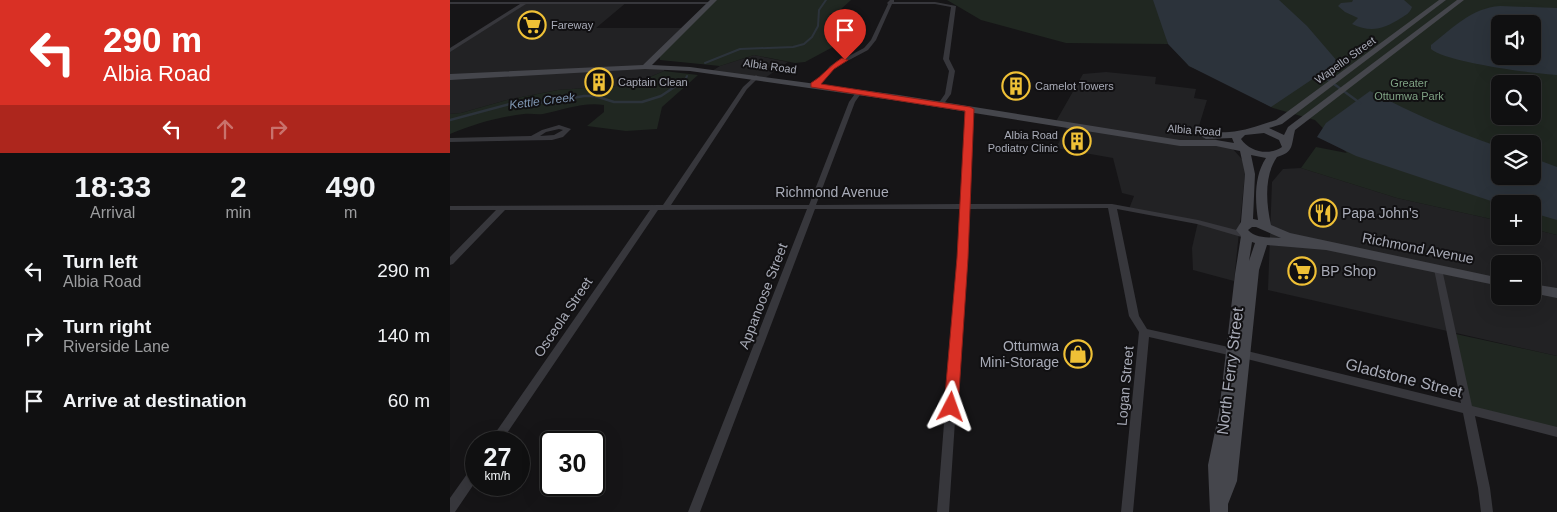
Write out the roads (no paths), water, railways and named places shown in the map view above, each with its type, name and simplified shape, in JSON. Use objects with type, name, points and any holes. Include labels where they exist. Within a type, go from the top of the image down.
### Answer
[{"type":"main road","name":"Wapello Street","points":[[1238,134],[1246,130],[1257,129],[1279,122],[1443,0]]},
{"type":"main road","name":"Wapello Street","points":[[1273,155],[1286,151],[1291,129],[1461,0]]},
{"type":"main road","points":[[645,67],[712,1]]},
{"type":"main road","points":[[659,53],[660,60],[674,67]]},
{"type":"main road","name":"Albia Road","points":[[450,78],[674,67],[941,104],[1180,143],[1216,143],[1244,148],[1256,153],[1273,155]]},
{"type":"main road","points":[[1257,129],[1276,134],[1287,143]]},
{"type":"main road","name":"Albia Road","points":[[1144,137],[1194,137],[1238,134]]},
{"type":"main road","name":"North Ferry Street","points":[[1219,509],[1228,481],[1235,432],[1241,274],[1250,174],[1244,148],[1237,142],[1238,134]]},
{"type":"main road","name":"North Ferry Street","points":[[1238,353],[1253,270],[1266,234],[1262,210],[1264,169],[1273,155]]},
{"type":"main road","name":"Richmond Avenue","points":[[1245,230],[1491,280]]},
{"type":"main road","points":[[1541,290],[1557,293]]},
{"type":"street","points":[[450,3],[712,1]]},
{"type":"street","points":[[814,85],[832,68],[867,47],[873,40],[890,1],[936,3],[954,6],[946,59],[952,72],[948,94],[941,104]]},
{"type":"street","points":[[450,50],[527,2]]},
{"type":"street","name":"Osceola Street","points":[[503,431],[745,88],[756,77]]},
{"type":"street","name":"Appanoose Street","points":[[694,512],[852,102],[859,92]]},
{"type":"street","points":[[943,512],[962,258],[970,109]]},
{"type":"street","points":[[450,140],[533,138]]},
{"type":"street","name":"Richmond Avenue","points":[[450,208],[1112,206],[1245,230]]},
{"type":"street","name":"Logan Street","points":[[1112,206],[1134,316],[1144,332],[1127,512]]},
{"type":"street","points":[[450,262],[504,208]]},
{"type":"street","points":[[1438,269],[1484,488],[1487,512]]},
{"type":"street","name":"Gladstone Street","points":[[1144,332],[1238,353],[1557,432]]},
{"type":"street","points":[[450,509],[465,487]]},
{"type":"waterway","name":"Kettle Creek","points":[[705,63],[740,49],[793,47],[804,44],[812,37],[818,26],[819,10],[826,0]]},
{"type":"waterway","points":[[1316,71],[1335,85]]},
{"type":"waterway","name":"Kettle Creek","points":[[677,85],[685,80],[687,76]]},
{"type":"waterway","name":"Kettle Creek","points":[[450,120],[510,104],[549,102],[584,96],[595,96],[614,102],[642,102],[661,96],[679,84]]},
{"type":"waterway","points":[[1334,84],[1360,103]]},
{"type":"place","name":"Fareway","points":[[532,25]]},
{"type":"place","name":"Captain Clean","points":[[599,82]]},
{"type":"place","name":"Camelot Towers","points":[[1016,86]]},
{"type":"place","name":"Albia Road Podiatry Clinic","points":[[1077,141]]},
{"type":"place","name":"Papa John's","points":[[1323,213]]},
{"type":"place","name":"BP Shop","points":[[1302,271]]},
{"type":"place","name":"Ottumwa Mini-Storage","points":[[1078,354]]},
{"type":"park label","name":"Greater Ottumwa Park","points":[[1409,89]]}]
